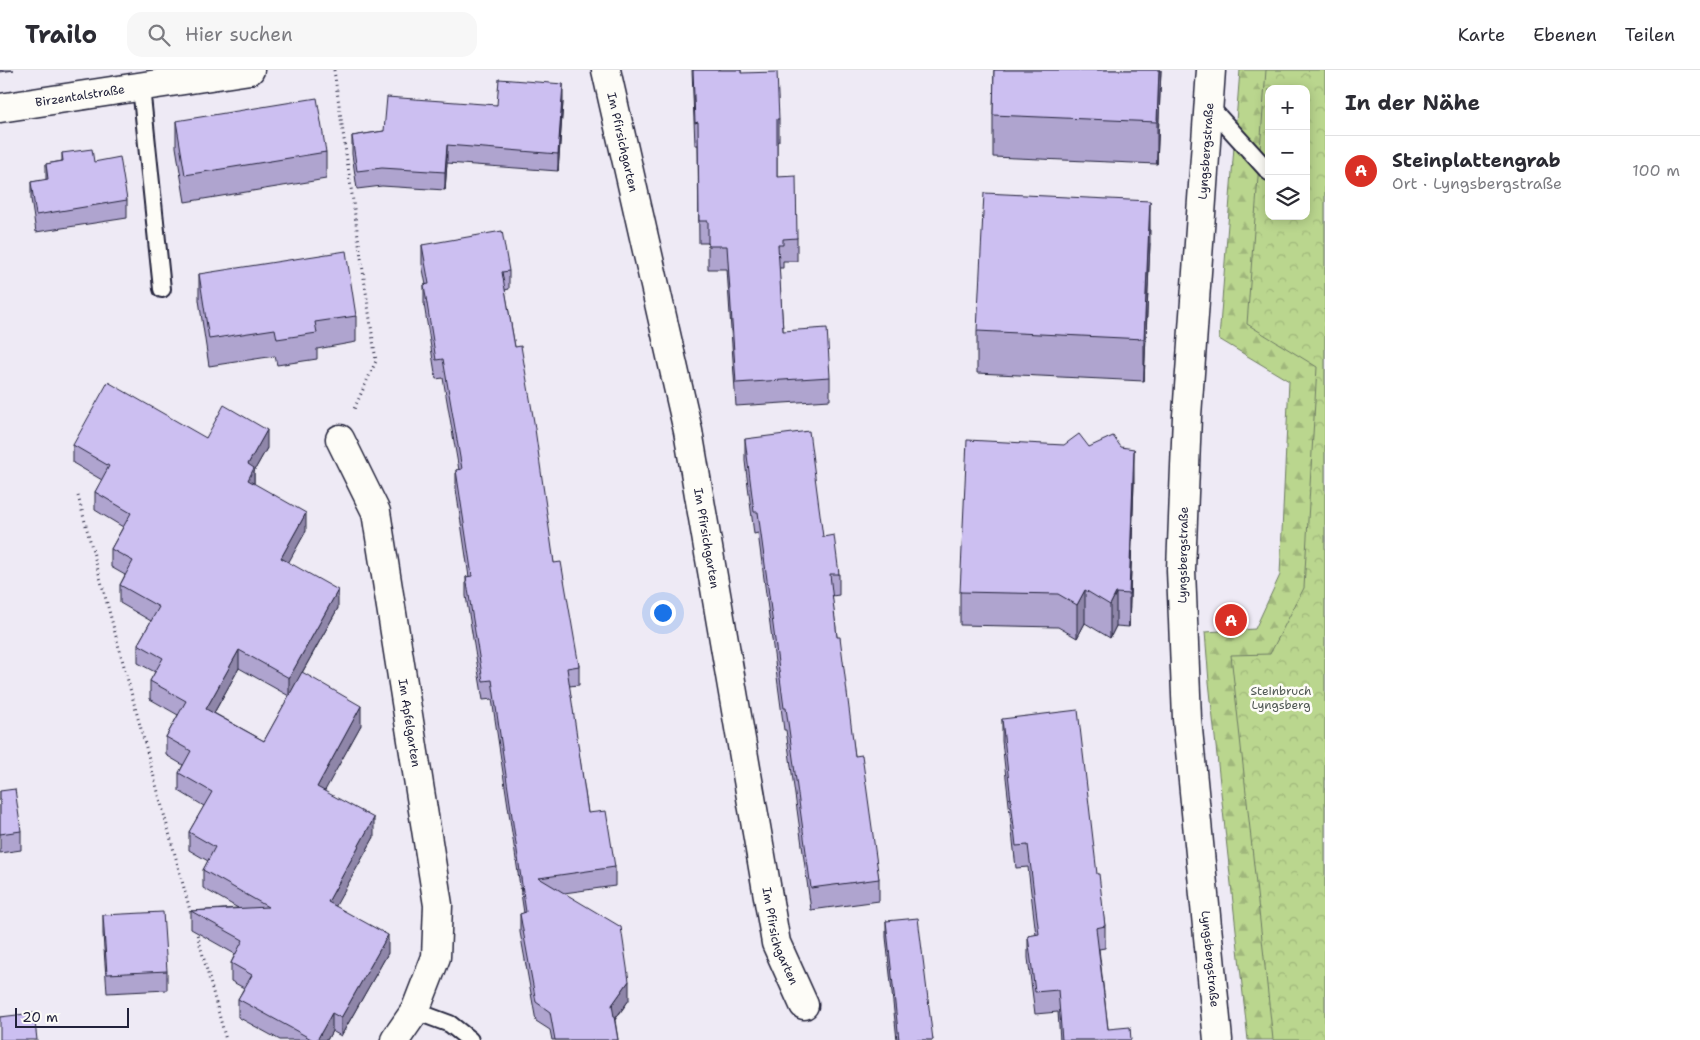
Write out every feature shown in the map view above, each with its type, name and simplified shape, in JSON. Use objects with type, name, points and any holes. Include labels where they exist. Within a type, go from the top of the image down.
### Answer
[{"type":"street","name":"Birzentalstraße","points":[[0,108],[250,70]]},
{"type":"street","name":"Im Pfirsichgarten","points":[[606,70],[688,430],[776,943],[804,1005]]},
{"type":"street","name":"Lyngsbergstraße","points":[[1211,70],[1187,416],[1181,570],[1187,719],[1218,1040]]},
{"type":"street","name":"Im Apfelgarten","points":[[340,439],[376,512],[438,904],[436,957],[415,1011],[395,1040]]},
{"type":"lane","points":[[141,87],[162,290]]},
{"type":"lane","points":[[1209,106],[1265,168]]},
{"type":"lane","points":[[415,1011],[450,1024],[470,1040]]},
{"type":"path","points":[[334,70],[376,361],[340,439]]},
{"type":"path","points":[[78,496],[192,916]]},
{"type":"path","points":[[194,926],[226,1040]]},
{"type":"green space","name":"Steinbruch Lyngsberg","points":[[1240,70],[1325,70],[1325,1040],[1248,1040],[1205,632],[1255,629],[1280,575],[1289,381],[1219,339]]},
{"type":"green space","name":"Steinbruch Lyngsberg","points":[[1266,70],[1325,70],[1325,1040],[1273,1040],[1231,655],[1270,654],[1304,588],[1317,367],[1247,324]]},
{"type":"building","points":[[693,70],[741,70],[741,73],[777,72],[779,119],[777,119],[777,177],[796,176],[797,238],[783,239],[783,245],[778,245],[783,331],[827,328],[830,377],[736,383],[727,246],[708,246],[708,221],[699,221],[698,122],[695,123]]},
{"type":"building","points":[[994,70],[1159,70],[1157,122],[993,115]]},
{"type":"building","points":[[499,79],[563,84],[558,154],[447,145],[445,172],[382,168],[357,171],[352,136],[384,131],[387,97],[497,105]]},
{"type":"building","points":[[317,98],[326,152],[185,175],[176,121]]},
{"type":"building","points":[[92,149],[94,162],[120,157],[127,200],[36,215],[31,182],[48,179],[46,164],[63,161],[62,153]]},
{"type":"building","points":[[984,193],[1150,201],[1144,339],[977,331]]},
{"type":"building","points":[[502,231],[509,271],[502,272],[515,347],[521,346],[554,563],[561,562],[579,666],[567,668],[588,813],[606,811],[615,867],[539,878],[621,927],[629,981],[612,1005],[618,1040],[555,1040],[550,1012],[536,1002],[520,914],[526,912],[492,680],[483,681],[466,577],[472,576],[456,470],[462,469],[443,359],[436,360],[424,285],[429,284],[422,245]]},
{"type":"building","points":[[346,251],[356,316],[315,322],[317,333],[277,339],[275,329],[209,339],[199,274]]},
{"type":"building","points":[[108,382],[206,438],[224,405],[267,430],[248,464],[254,468],[248,480],[306,513],[281,558],[338,590],[289,678],[239,650],[206,709],[264,741],[302,672],[361,706],[317,787],[374,818],[328,902],[388,935],[341,1018],[332,1013],[317,1040],[313,1040],[238,999],[252,975],[231,963],[243,940],[191,911],[268,907],[203,870],[215,847],[189,832],[212,792],[179,773],[191,751],[166,737],[186,701],[150,681],[163,658],[138,644],[159,607],[120,585],[133,561],[111,549],[131,513],[95,492],[109,466],[73,445]]},
{"type":"building","points":[[809,431],[823,537],[834,535],[839,574],[830,574],[837,637],[840,637],[855,756],[862,755],[879,879],[811,888],[786,708],[784,708],[758,512],[754,512],[745,439]]},
{"type":"building","points":[[1079,434],[1089,447],[1113,436],[1121,447],[1134,449],[1129,594],[1116,593],[1110,605],[1085,590],[1077,605],[1058,594],[960,592],[967,440],[1064,445]]},
{"type":"building","points":[[1078,710],[1105,926],[1096,928],[1108,1029],[1130,1027],[1131,1040],[1062,1040],[1058,990],[1035,992],[1028,936],[1039,934],[1028,845],[1016,846],[1002,719]]},
{"type":"building","points":[[15,789],[21,831],[0,834],[0,791]]},
{"type":"building","points":[[163,912],[167,971],[107,974],[103,915]]},
{"type":"building","points":[[918,918],[933,1040],[899,1040],[886,921]]},
{"type":"building","points":[[34,1013],[37,1040],[0,1040],[0,1017]]},
{"type":"place","name":"Steinplattengrab","points":[[1231,620]]}]
